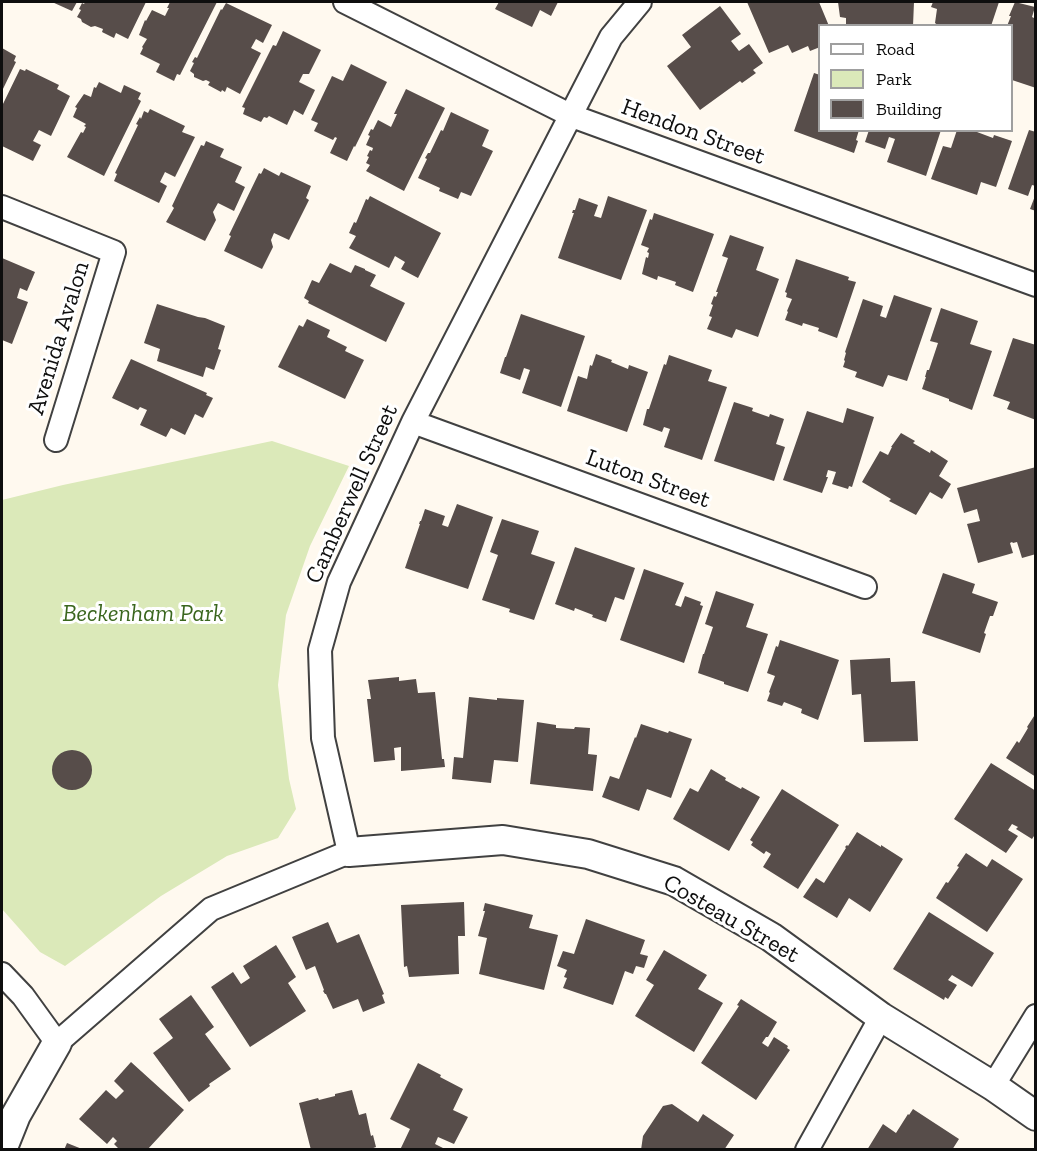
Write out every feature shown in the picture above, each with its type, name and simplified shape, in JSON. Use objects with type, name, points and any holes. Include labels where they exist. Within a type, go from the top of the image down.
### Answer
[{"type":"street","name":"Hendon Street","points":[[345,2],[572,116],[1035,285]]},
{"type":"street","name":"Camberwell Street","points":[[349,852],[323,738],[320,650],[339,582],[413,422],[611,37],[640,2]]},
{"type":"street","name":"Avenida Avalon","points":[[2,207],[114,252],[56,440]]},
{"type":"street","name":"Luton Street","points":[[413,422],[865,587]]},
{"type":"street","name":"Costeau Street","points":[[349,852],[503,840],[588,854],[674,881],[771,937],[881,1017],[993,1086],[1035,1116]]},
{"type":"street","points":[[2,1149],[16,1115],[57,1043],[211,909],[349,852]]},
{"type":"street","points":[[2,974],[23,996],[57,1043]]},
{"type":"street","points":[[993,1086],[1035,1016]]},
{"type":"street","points":[[807,1149],[881,1017]]},
{"type":"green space","name":"Beckenham Park","points":[[272,441],[349,466],[310,546],[286,615],[278,685],[289,779],[296,809],[278,838],[227,856],[161,896],[65,966],[40,952],[2,909],[2,500]]},
{"type":"building","points":[[52,2],[77,2],[72,11]]},
{"type":"building","points":[[146,2],[128,39],[116,33],[114,38],[102,32],[103,29],[91,27],[82,22],[77,17],[82,3]]},
{"type":"building","points":[[170,2],[217,2],[180,75],[177,74],[174,81],[156,72],[160,64],[140,54],[147,39],[139,35],[152,10],[165,16]]},
{"type":"building","points":[[499,2],[558,2],[551,16],[540,10],[532,27],[495,9]]},
{"type":"building","points":[[747,2],[819,2],[828,24],[818,24],[818,48],[810,51],[808,46],[792,53],[788,45],[769,53]]},
{"type":"building","points":[[838,2],[914,2],[913,24],[846,24],[846,18],[840,17]]},
{"type":"building","points":[[933,2],[999,2],[992,24],[936,24],[937,9],[931,7]]},
{"type":"building","points":[[1015,2],[1035,7],[1032,17],[1036,19],[1036,88],[1013,80],[1013,24],[1008,24],[1011,16],[1009,16]]},
{"type":"building","points":[[226,3],[272,25],[263,43],[256,39],[251,48],[261,53],[240,94],[227,87],[225,92],[222,90],[221,92],[208,85],[210,82],[194,77],[190,71],[194,63],[192,62],[195,57],[197,58]]},
{"type":"building","points":[[720,6],[741,34],[731,41],[739,51],[749,44],[763,63],[753,70],[756,73],[742,83],[740,81],[700,110],[667,66],[691,47],[682,35]]},
{"type":"building","points":[[283,31],[321,50],[309,74],[303,74],[299,82],[315,90],[303,115],[294,110],[287,125],[269,116],[264,117],[261,122],[243,114],[245,108],[242,107],[273,45],[276,46]]},
{"type":"building","points":[[2,48],[16,56],[14,61],[16,62],[2,91]]},
{"type":"building","points":[[351,64],[387,82],[347,161],[330,153],[337,138],[333,140],[314,131],[318,123],[311,120],[332,76],[343,81]]},
{"type":"building","points":[[20,69],[25,71],[26,69],[59,85],[57,89],[70,96],[51,136],[39,130],[33,141],[41,145],[33,161],[2,146],[2,106]]},
{"type":"building","points":[[814,73],[818,74],[818,132],[858,132],[856,140],[858,141],[854,153],[794,131]]},
{"type":"building","points":[[99,82],[121,93],[124,85],[141,93],[138,99],[141,101],[104,176],[67,157],[86,127],[84,126],[86,124],[73,117],[77,108],[75,107],[84,94],[91,97],[94,87],[96,88]]},
{"type":"building","points":[[406,89],[445,108],[404,191],[366,171],[370,165],[366,163],[369,157],[367,156],[373,148],[366,145],[370,136],[368,135],[378,120],[391,127],[397,114],[394,114]]},
{"type":"building","points":[[150,109],[185,126],[182,132],[195,137],[175,177],[165,172],[160,182],[167,186],[159,203],[114,181],[117,174],[115,173],[138,125],[136,124],[144,111],[148,113]]},
{"type":"building","points":[[451,112],[489,130],[482,146],[493,151],[471,196],[461,192],[458,199],[418,178],[427,159],[425,158],[430,153],[441,130],[443,131]]},
{"type":"building","points":[[1029,130],[1036,132],[1036,186],[1032,185],[1028,196],[1008,189]]},
{"type":"building","points":[[868,132],[940,132],[926,176],[887,162],[895,139],[889,137],[885,149],[865,142]]},
{"type":"building","points":[[956,132],[977,132],[993,138],[994,135],[1012,141],[996,187],[981,182],[977,195],[931,179],[943,146],[951,148]]},
{"type":"building","points":[[206,141],[224,149],[220,157],[242,167],[235,182],[245,187],[234,211],[218,203],[213,212],[216,220],[205,241],[166,222],[201,145],[204,146]]},
{"type":"building","points":[[264,168],[279,176],[281,172],[311,186],[306,198],[309,200],[289,240],[274,233],[271,240],[273,247],[262,269],[224,251],[231,236],[229,235],[259,173],[261,174]]},
{"type":"building","points":[[370,196],[441,233],[418,278],[401,269],[405,262],[395,256],[389,268],[349,248],[356,236],[349,233],[366,199],[368,200]]},
{"type":"building","points":[[608,196],[647,210],[621,280],[558,258],[579,198],[598,205],[594,216],[601,218]]},
{"type":"building","points":[[1036,196],[1036,211],[1030,209]]},
{"type":"building","points":[[654,213],[714,234],[693,292],[675,285],[676,282],[658,276],[657,280],[642,274],[649,248],[641,245]]},
{"type":"building","points":[[730,235],[764,247],[756,270],[779,279],[758,337],[736,329],[732,338],[707,329],[712,317],[709,316],[713,305],[711,304],[718,292],[716,292],[728,258],[722,256]]},
{"type":"building","points":[[2,258],[35,272],[27,291],[20,288],[17,298],[28,302],[12,344],[2,340]]},
{"type":"building","points":[[796,259],[849,277],[848,280],[856,282],[837,338],[818,331],[819,328],[803,323],[802,326],[785,320],[792,299],[786,297],[785,292]]},
{"type":"building","points":[[330,263],[351,273],[355,265],[365,269],[376,275],[370,286],[405,303],[386,342],[308,303],[309,301],[304,298],[312,280],[319,283]]},
{"type":"building","points":[[894,295],[932,308],[907,381],[888,375],[883,387],[855,377],[857,372],[843,367],[845,352],[863,299],[883,306],[880,316],[886,318]]},
{"type":"building","points":[[157,304],[225,326],[218,349],[221,350],[214,370],[206,367],[203,377],[157,361],[160,349],[144,343]]},
{"type":"building","points":[[941,308],[978,321],[970,344],[992,351],[972,410],[922,389],[938,343],[930,341]]},
{"type":"building","points":[[521,314],[585,336],[561,407],[522,393],[530,370],[524,368],[520,380],[500,373]]},
{"type":"building","points":[[307,319],[330,330],[327,337],[347,347],[345,351],[364,360],[345,399],[278,367],[299,325],[303,327]]},
{"type":"building","points":[[1013,338],[1036,345],[1036,420],[1007,409],[1010,402],[993,396]]},
{"type":"building","points":[[596,354],[628,369],[629,365],[648,372],[627,432],[567,411],[578,376],[587,379],[590,365],[592,366]]},
{"type":"building","points":[[669,355],[712,370],[708,381],[727,387],[702,460],[664,447],[670,429],[664,427],[662,432],[643,425],[647,409],[649,409]]},
{"type":"building","points":[[131,359],[207,393],[206,395],[213,398],[203,418],[195,414],[185,435],[171,428],[166,437],[140,425],[147,410],[140,407],[138,410],[112,398]]},
{"type":"building","points":[[734,402],[753,408],[752,411],[769,417],[770,414],[784,419],[776,444],[785,447],[774,481],[714,461]]},
{"type":"building","points":[[847,408],[874,417],[852,487],[849,486],[848,489],[832,484],[836,472],[828,470],[822,493],[783,480],[807,411],[843,423]]},
{"type":"building","points":[[901,433],[915,441],[913,443],[930,453],[931,450],[948,461],[939,476],[951,484],[942,499],[930,492],[916,515],[889,501],[891,499],[862,482],[880,451],[888,455]]},
{"type":"building","points":[[1036,467],[1036,554],[1022,558],[1017,542],[1012,542],[1010,543],[1013,553],[978,563],[967,524],[980,521],[977,509],[964,513],[957,488]]},
{"type":"building","points":[[457,504],[493,517],[468,589],[405,568],[425,509],[445,516],[442,525],[448,527]]},
{"type":"building","points":[[502,519],[539,531],[531,554],[555,562],[534,620],[482,600],[498,555],[490,552]]},
{"type":"building","points":[[575,547],[635,568],[624,600],[615,597],[606,622],[575,608],[574,611],[555,604]]},
{"type":"building","points":[[644,569],[684,583],[675,605],[681,607],[685,596],[701,602],[700,605],[703,606],[684,663],[620,640]]},
{"type":"building","points":[[943,573],[975,584],[972,593],[998,602],[984,633],[986,634],[980,653],[922,633]]},
{"type":"building","points":[[716,591],[754,604],[746,627],[768,634],[748,692],[698,673],[713,627],[705,624]]},
{"type":"building","points":[[780,640],[839,660],[818,720],[801,713],[802,709],[784,702],[782,706],[767,701],[775,676],[767,673]]},
{"type":"building","points":[[890,658],[891,682],[915,681],[918,741],[864,742],[861,694],[852,695],[850,660]]},
{"type":"building","points":[[399,677],[399,681],[416,679],[418,693],[435,692],[442,759],[444,759],[445,767],[401,771],[401,747],[394,748],[395,760],[374,762],[367,699],[371,699],[368,680]]},
{"type":"building","points":[[469,697],[524,700],[518,762],[494,760],[491,783],[452,779],[454,757],[463,758]]},
{"type":"building","points":[[1036,713],[1036,777],[1006,758],[1017,741],[1019,743]]},
{"type":"building","points":[[537,722],[556,725],[556,728],[590,728],[588,754],[597,755],[593,791],[530,784]]},
{"type":"building","points":[[641,724],[692,739],[671,798],[647,789],[639,811],[602,797],[610,776],[619,779]]},
{"type":"building","points":[[72,750],[86,756],[92,770],[86,784],[72,790],[58,784],[52,770],[58,756]]},
{"type":"building","points":[[991,763],[1036,791],[1036,833],[1032,839],[1012,824],[1008,830],[1018,836],[1006,853],[954,819]]},
{"type":"building","points":[[711,769],[726,778],[725,780],[760,797],[729,851],[673,819],[690,788],[698,792]]},
{"type":"building","points":[[782,789],[839,825],[798,889],[763,867],[771,854],[766,851],[764,854],[751,845],[753,842],[750,840]]},
{"type":"building","points":[[857,832],[903,859],[870,912],[849,898],[837,918],[803,897],[816,878],[824,883],[845,847]]},
{"type":"building","points":[[966,853],[987,867],[992,859],[1023,879],[987,932],[936,898],[959,867],[957,866]]},
{"type":"building","points":[[464,902],[465,936],[458,936],[459,974],[409,977],[407,966],[404,967],[401,905]]},
{"type":"building","points":[[485,903],[533,915],[529,928],[558,935],[544,990],[479,974],[487,938],[478,936]]},
{"type":"building","points":[[929,912],[994,953],[972,987],[952,975],[948,980],[957,985],[948,999],[945,997],[944,1000],[893,969]]},
{"type":"building","points":[[586,919],[645,940],[640,954],[648,956],[644,968],[636,966],[633,974],[625,971],[613,1005],[563,988],[567,970],[557,966],[563,951],[574,954]]},
{"type":"building","points":[[328,922],[337,943],[359,934],[384,994],[382,995],[385,1003],[363,1012],[358,999],[333,1009],[323,991],[315,966],[306,970],[292,937]]},
{"type":"building","points":[[276,945],[296,977],[288,983],[306,1011],[250,1047],[211,987],[233,972],[241,984],[250,978],[243,966]]},
{"type":"building","points":[[664,950],[707,975],[698,989],[723,1003],[694,1052],[635,1016],[654,985],[646,980]]},
{"type":"building","points":[[191,995],[214,1027],[205,1034],[231,1069],[189,1102],[153,1053],[173,1038],[159,1019]]},
{"type":"building","points":[[741,999],[777,1022],[762,1043],[768,1047],[774,1037],[788,1046],[790,1050],[756,1100],[701,1063],[739,1006],[737,1005]]},
{"type":"building","points":[[131,1062],[184,1110],[147,1150],[120,1150],[114,1144],[117,1141],[113,1137],[107,1144],[79,1119],[106,1090],[116,1099],[124,1091],[114,1081]]},
{"type":"building","points":[[418,1063],[463,1089],[453,1110],[468,1117],[454,1144],[438,1137],[435,1144],[447,1150],[400,1150],[410,1129],[390,1119]]},
{"type":"building","points":[[352,1090],[359,1115],[366,1113],[376,1147],[368,1150],[311,1150],[299,1103],[318,1098],[319,1100]]},
{"type":"building","points":[[672,1104],[698,1122],[703,1114],[734,1135],[724,1150],[641,1150],[643,1136],[663,1106]]},
{"type":"building","points":[[913,1109],[959,1139],[952,1150],[867,1150],[883,1124],[896,1133]]},
{"type":"building","points":[[67,1143],[82,1149],[82,1150],[64,1150]]}]
